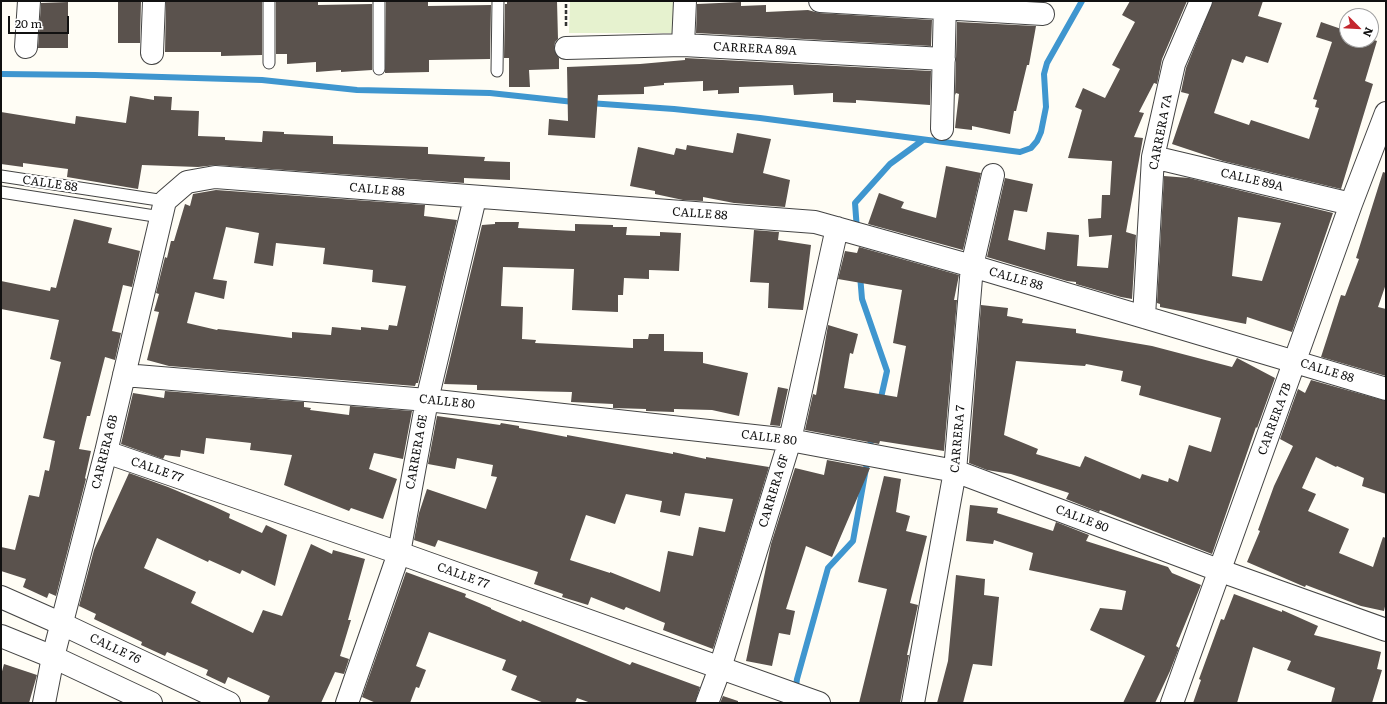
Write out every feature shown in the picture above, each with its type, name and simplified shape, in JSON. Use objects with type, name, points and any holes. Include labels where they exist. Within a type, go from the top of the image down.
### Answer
[{"type":"street","points":[[26,47],[29,1]]},
{"type":"street","points":[[152,53],[154,1]]},
{"type":"street","points":[[684,1],[684,45]]},
{"type":"street","points":[[820,1],[945,4],[1043,14]]},
{"type":"street","name":"CARRERA 7A","points":[[1144,317],[1153,157],[1174,64],[1201,1]]},
{"type":"street","points":[[942,129],[945,4]]},
{"type":"street","name":"CARRERA 89A","points":[[566,48],[684,45],[944,59]]},
{"type":"street","name":"CARRERA 7B","points":[[1172,703],[1221,571],[1351,204],[1386,113]]},
{"type":"street","name":"CALLE 89A","points":[[1153,157],[1351,204]]},
{"type":"street","name":"CARRERA 7","points":[[913,703],[956,471],[972,266],[993,174]]},
{"type":"street","name":"CALLE 88","points":[[163,209],[187,182],[215,177],[475,198],[815,222],[972,266],[1296,361],[1386,389]]},
{"type":"street","name":"CARRERA 6E","points":[[347,703],[399,553],[427,400],[475,198]]},
{"type":"street","name":"CARRERA 6B","points":[[44,703],[53,657],[106,452],[163,209]]},
{"type":"street","name":"CARRERA 6F","points":[[706,703],[720,668],[790,440],[837,228]]},
{"type":"street","name":"CALLE 80","points":[[124,375],[427,400],[790,440],[956,471],[1221,571],[1386,630]]},
{"type":"street","name":"CALLE 77","points":[[106,452],[399,553],[803,697]]},
{"type":"street","name":"CALLE 76","points":[[1,597],[62,624],[229,703]]},
{"type":"street","points":[[1,636],[53,657],[151,703]]},
{"type":"lane","points":[[269,1],[269,64]]},
{"type":"lane","points":[[379,1],[379,70]]},
{"type":"lane","points":[[497,71],[498,1]]},
{"type":"lane","name":"CALLE 88","points":[[1,176],[163,209]]},
{"type":"lane","name":"CALLE 88","points":[[1,192],[163,209]]},
{"type":"path","points":[[566,1],[566,48]]},
{"type":"green space","points":[[570,1],[673,1],[673,33],[569,33]]},
{"type":"building","points":[[118,1],[141,1],[140,43],[118,43]]},
{"type":"building","points":[[166,1],[262,1],[262,55],[221,56],[221,52],[165,52]]},
{"type":"building","points":[[276,1],[318,1],[318,5],[372,4],[372,70],[316,72],[316,62],[287,64],[287,54],[276,54]]},
{"type":"building","points":[[386,1],[428,1],[428,6],[491,5],[490,59],[429,60],[429,72],[385,73]]},
{"type":"building","points":[[507,1],[557,1],[558,39],[555,42],[554,49],[559,58],[559,69],[529,70],[530,87],[509,87],[509,58],[504,58],[505,4],[507,4]]},
{"type":"building","points":[[1130,1],[1187,1],[1162,59],[1157,84],[1154,83],[1139,112],[1144,113],[1134,137],[1143,138],[1126,232],[1136,235],[1132,299],[987,257],[1005,178],[1033,184],[1027,212],[1014,210],[1008,240],[1045,250],[1047,232],[1079,235],[1077,266],[1108,268],[1112,235],[1089,237],[1088,219],[1101,218],[1102,195],[1110,195],[1112,161],[1068,158],[1082,110],[1075,107],[1083,88],[1105,98],[1120,69],[1112,65],[1135,22],[1122,15]]},
{"type":"building","points":[[1213,1],[1263,1],[1258,16],[1282,23],[1268,63],[1246,56],[1243,63],[1232,59],[1214,113],[1249,125],[1251,120],[1309,139],[1319,108],[1315,107],[1317,100],[1313,99],[1332,42],[1316,37],[1321,22],[1339,28],[1339,48],[1375,48],[1365,81],[1373,84],[1341,189],[1223,161],[1172,144],[1189,94],[1181,92],[1186,68]]},
{"type":"building","points":[[68,2],[68,48],[38,48],[41,3]]},
{"type":"building","points":[[741,2],[741,6],[766,5],[766,12],[808,10],[819,13],[932,20],[931,46],[696,33],[697,4]]},
{"type":"building","points":[[957,22],[1036,26],[1029,65],[1027,65],[1016,111],[1014,111],[1010,134],[972,126],[972,130],[955,128],[959,94],[956,93],[955,95]]},
{"type":"building","points":[[685,58],[931,71],[930,105],[856,100],[856,103],[833,102],[833,93],[794,95],[793,85],[739,87],[739,93],[718,94],[718,90],[703,91],[703,81],[664,83],[664,85],[644,87],[644,94],[598,95],[595,138],[548,135],[549,119],[568,121],[567,67],[640,64],[685,60]]},
{"type":"building","points":[[130,96],[154,100],[154,96],[172,97],[171,110],[199,111],[198,136],[225,137],[225,140],[262,142],[263,131],[284,132],[284,134],[333,136],[333,144],[428,147],[428,154],[485,157],[484,161],[510,162],[510,180],[464,178],[464,183],[216,165],[198,167],[142,165],[138,189],[67,177],[68,169],[23,163],[23,167],[1,164],[1,112],[75,124],[76,116],[126,123]]},
{"type":"building","points":[[737,133],[771,139],[763,173],[790,180],[785,207],[734,203],[703,197],[703,201],[683,200],[655,194],[655,191],[630,186],[638,147],[674,155],[676,148],[686,150],[687,145],[733,153]]},
{"type":"building","points":[[946,166],[981,173],[963,250],[868,224],[879,193],[904,202],[901,208],[936,218]]},
{"type":"building","points":[[1383,172],[1386,173],[1386,284],[1378,307],[1386,309],[1386,376],[1321,357],[1341,295],[1345,296],[1359,259],[1356,258]]},
{"type":"building","points":[[1164,176],[1189,178],[1333,213],[1292,332],[1247,317],[1246,324],[1160,307],[1160,304],[1157,303]],"holes":[[[1238,217],[1281,223],[1262,281],[1232,276]]]},
{"type":"building","points":[[216,190],[425,205],[424,216],[457,220],[418,383],[416,383],[415,386],[169,366],[147,360],[159,312],[154,311],[159,294],[156,293],[165,257],[167,258],[171,241],[174,241],[185,204],[190,206],[193,194]],"holes":[[[226,227],[259,233],[254,263],[273,266],[276,243],[325,248],[323,264],[373,270],[372,282],[406,286],[397,326],[389,325],[388,330],[361,327],[361,330],[332,327],[331,335],[292,332],[292,338],[217,330],[187,323],[195,292],[224,299],[227,281],[213,279]]]},
{"type":"building","points":[[74,219],[112,228],[108,243],[140,251],[132,287],[123,285],[112,331],[121,333],[115,360],[105,357],[90,416],[87,416],[79,449],[91,451],[86,479],[56,596],[49,593],[47,598],[23,587],[26,579],[1,571],[1,547],[15,550],[29,495],[39,497],[45,470],[49,471],[55,441],[43,438],[61,362],[50,359],[59,320],[1,309],[1,281],[50,291],[51,287],[56,288]]},
{"type":"building","points":[[495,222],[519,222],[518,228],[575,231],[575,224],[613,225],[613,227],[627,227],[626,235],[660,236],[660,232],[681,233],[679,271],[649,270],[649,279],[624,278],[623,295],[618,295],[618,312],[572,310],[574,269],[503,267],[501,306],[523,307],[522,339],[536,340],[535,343],[633,348],[633,339],[648,339],[649,334],[664,334],[664,351],[703,352],[703,363],[748,373],[739,416],[712,410],[674,409],[674,412],[646,411],[646,409],[613,408],[613,404],[571,402],[572,392],[477,390],[477,385],[444,384],[482,225],[495,224]]},
{"type":"building","points":[[754,230],[779,232],[778,240],[811,245],[803,310],[768,308],[769,283],[750,282]]},
{"type":"building","points":[[859,247],[959,275],[954,300],[957,300],[944,451],[880,441],[879,444],[805,430],[813,394],[816,395],[828,325],[858,334],[853,354],[850,353],[844,388],[897,397],[906,346],[893,343],[902,290],[838,279],[845,251],[857,253]]},
{"type":"building","points":[[981,305],[1008,308],[1007,316],[1023,319],[1022,323],[1076,329],[1076,333],[1152,346],[1232,367],[1237,358],[1275,378],[1257,428],[1256,427],[1212,554],[1100,510],[1099,512],[1066,499],[1069,493],[1011,474],[987,470],[969,463]],"holes":[[[1016,361],[1085,366],[1086,364],[1123,371],[1121,381],[1141,386],[1139,395],[1221,418],[1211,452],[1189,445],[1178,482],[1169,478],[1168,482],[1142,474],[1140,479],[1085,456],[1080,467],[1036,454],[1038,449],[1004,435]]]},
{"type":"building","points":[[1311,380],[1386,401],[1386,494],[1362,486],[1364,478],[1316,457],[1302,488],[1316,494],[1308,511],[1349,529],[1339,553],[1373,567],[1383,537],[1386,538],[1386,602],[1384,611],[1361,606],[1306,585],[1305,587],[1247,562],[1260,531],[1258,530],[1274,486],[1293,446],[1280,439],[1298,389],[1305,393]]},
{"type":"building","points":[[778,387],[788,389],[780,426],[770,425]]},
{"type":"building","points":[[165,391],[304,402],[304,407],[311,408],[310,410],[349,415],[350,406],[412,411],[403,459],[374,453],[369,469],[397,479],[383,519],[351,508],[349,511],[284,485],[292,455],[250,450],[251,443],[206,438],[204,454],[181,450],[180,457],[165,455],[163,459],[121,444],[133,393],[164,398]]},
{"type":"building","points":[[437,416],[500,425],[501,423],[567,437],[567,435],[673,454],[673,452],[706,459],[706,457],[769,467],[713,649],[663,630],[665,623],[626,607],[624,610],[591,597],[588,605],[562,597],[563,594],[534,584],[538,572],[438,540],[435,547],[414,540],[419,513],[427,489],[486,509],[497,477],[491,476],[493,465],[457,458],[455,469],[428,464]],"holes":[[[685,493],[733,499],[725,532],[699,527],[693,556],[668,551],[660,592],[610,572],[570,560],[586,515],[615,524],[626,494],[662,501],[660,512],[680,516]]]},
{"type":"building","points":[[827,460],[870,468],[832,557],[806,546],[786,609],[795,611],[790,635],[779,633],[772,666],[746,661],[771,544],[795,468],[824,475]]},
{"type":"building","points":[[129,473],[168,487],[213,506],[230,514],[229,518],[262,533],[266,525],[287,535],[275,586],[242,570],[240,574],[209,560],[208,562],[157,538],[144,568],[196,592],[191,603],[253,633],[263,610],[282,616],[311,544],[332,554],[333,550],[365,559],[348,620],[351,620],[340,656],[349,659],[344,674],[335,672],[321,703],[267,703],[270,696],[228,677],[225,684],[206,675],[208,670],[167,652],[165,656],[141,645],[142,642],[94,619],[96,614],[79,606],[94,550]]},
{"type":"building","points":[[884,476],[901,479],[896,512],[910,516],[906,531],[927,536],[910,603],[918,605],[907,655],[909,655],[900,703],[859,703],[887,589],[858,582]]},
{"type":"building","points":[[970,505],[998,508],[997,513],[1053,531],[1056,522],[1089,535],[1086,541],[1168,567],[1172,573],[1201,585],[1176,646],[1179,648],[1155,703],[1123,703],[1145,656],[1090,630],[1100,608],[1122,610],[1126,591],[1029,570],[1033,553],[994,540],[993,544],[966,541]]},
{"type":"building","points":[[406,572],[466,594],[465,597],[521,622],[522,620],[630,665],[632,662],[700,687],[695,703],[591,703],[577,698],[575,703],[544,703],[511,690],[517,676],[502,670],[506,660],[429,632],[416,666],[426,670],[419,688],[416,687],[410,703],[376,703],[362,697]]},
{"type":"building","points":[[956,575],[985,579],[984,595],[999,597],[992,666],[973,664],[963,703],[937,703],[948,661]]},
{"type":"building","points":[[1234,594],[1282,612],[1282,610],[1318,626],[1314,635],[1381,652],[1377,669],[1382,670],[1372,703],[1331,703],[1335,688],[1287,670],[1291,661],[1253,647],[1237,703],[1193,703],[1201,680],[1199,679],[1221,619],[1224,620]]},
{"type":"building","points":[[4,664],[37,675],[29,703],[1,703],[1,675]]},
{"type":"building","points":[[723,696],[738,701],[738,703],[720,703]]},
{"type":"waterway","points":[[589,103],[674,109],[760,118],[1020,152],[1031,148],[1037,141],[1041,132],[1046,107],[1044,74],[1047,63],[1082,1]]},
{"type":"waterway","points":[[1,74],[262,80],[357,90],[490,93],[574,102]]},
{"type":"waterway","points":[[857,230],[855,203],[890,164],[923,140]]},
{"type":"waterway","points":[[860,275],[862,299],[887,371],[880,402]]},
{"type":"waterway","points":[[795,692],[797,679],[828,568],[853,541],[872,435]]}]
